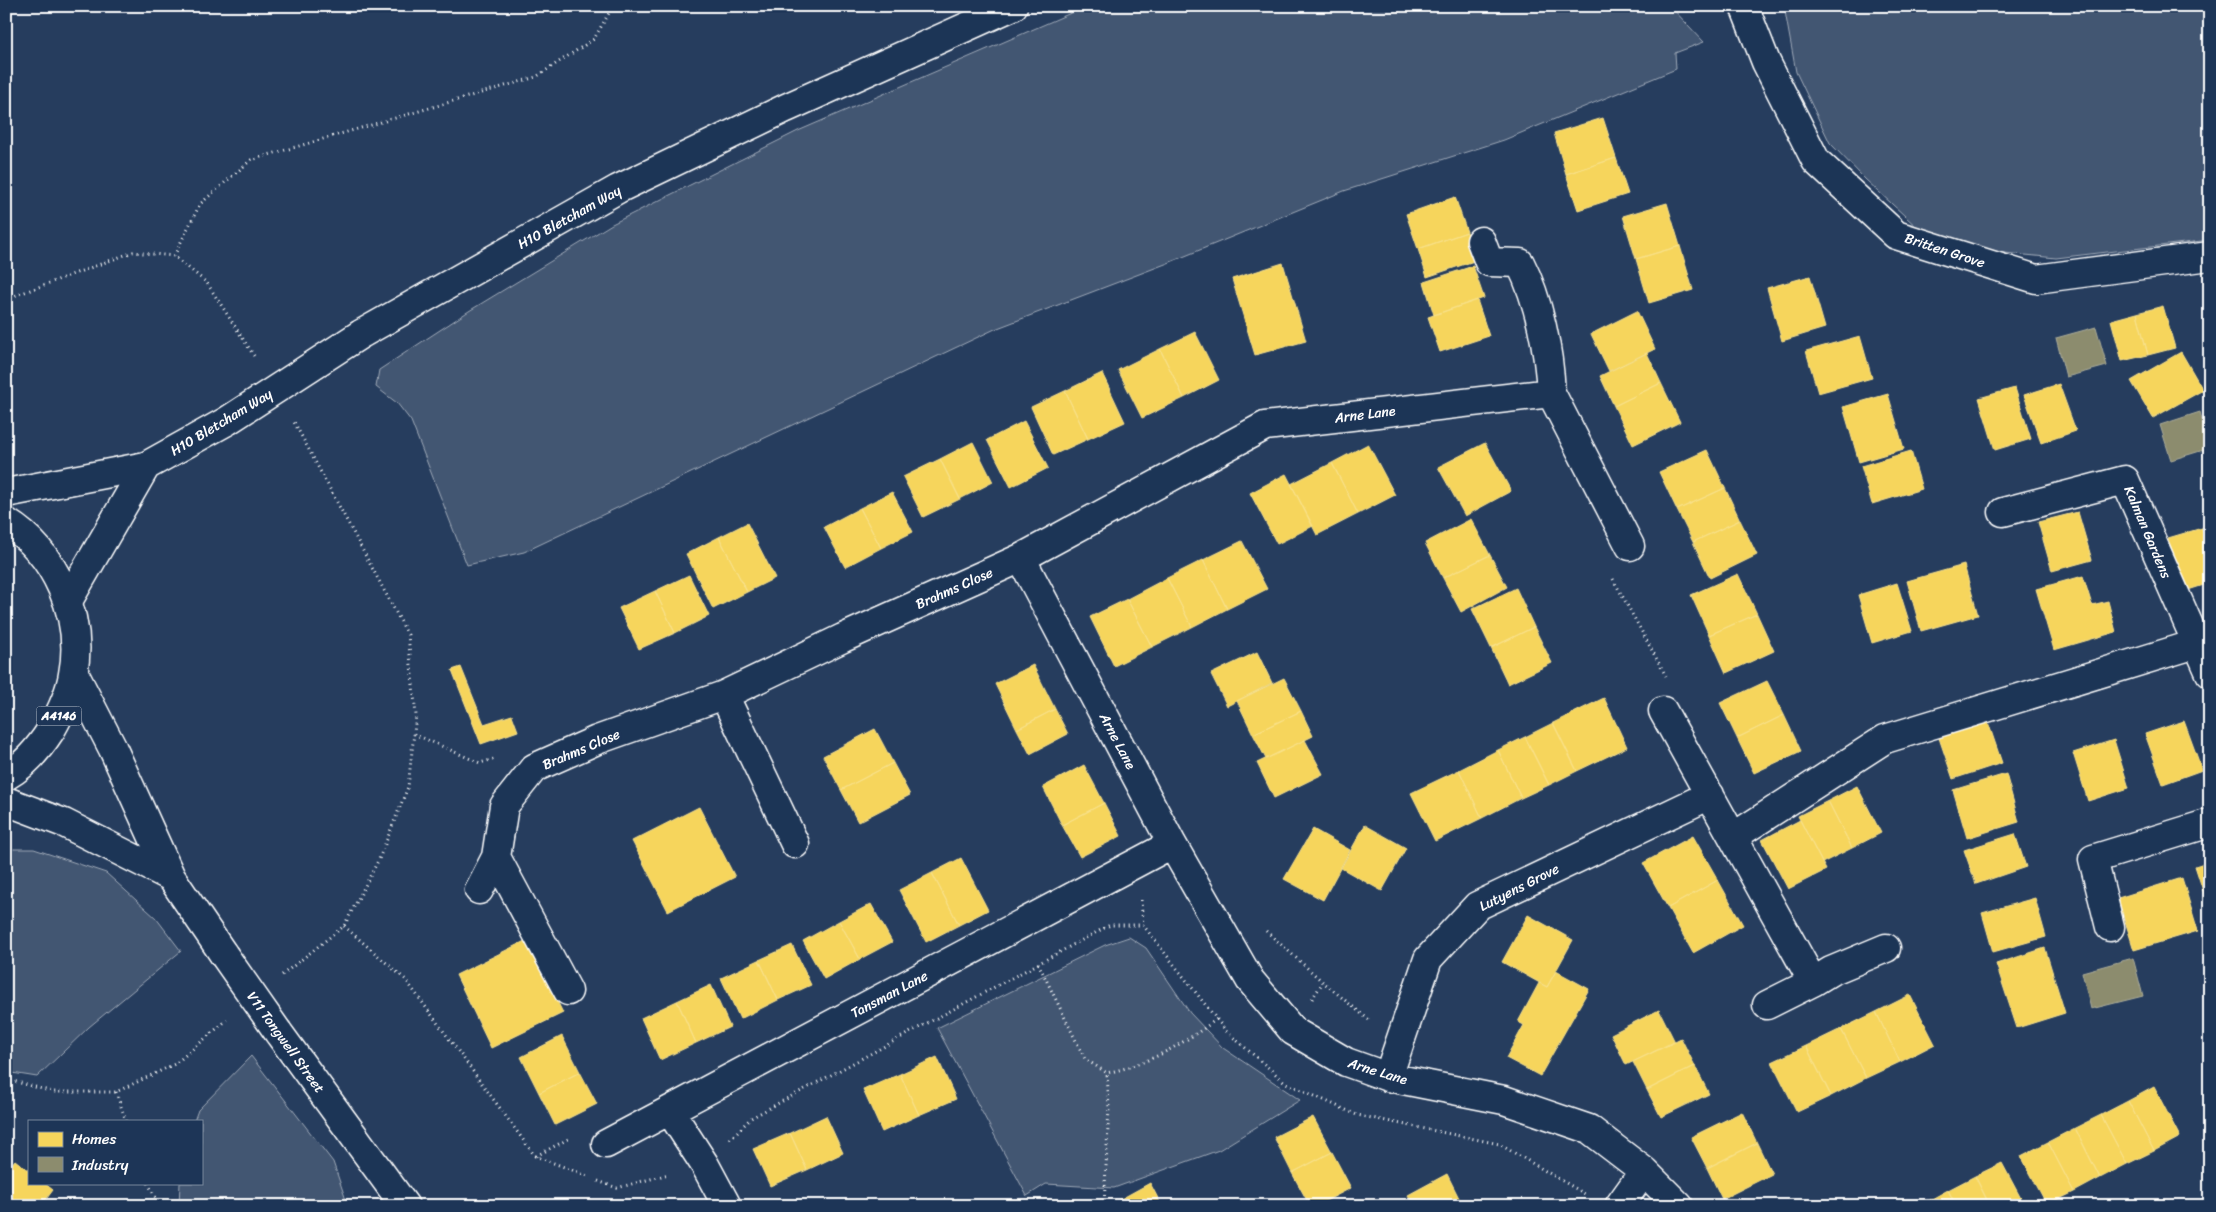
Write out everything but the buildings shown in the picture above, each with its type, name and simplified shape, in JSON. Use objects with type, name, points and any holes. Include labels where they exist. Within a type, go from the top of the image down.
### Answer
[{"type":"main road","name":"H10 Bletcham Way","points":[[6,493],[146,466],[227,421],[361,334],[618,189],[786,108],[1013,6]]},
{"type":"main road","name":"Britten Grove","points":[[1744,6],[1766,62],[1816,161],[1896,235],[2036,279],[2210,256]]},
{"type":"main road","points":[[1481,241],[1489,262],[1520,263],[1532,286],[1550,372],[1551,393],[1630,546]]},
{"type":"main road","name":"Arne Lane","points":[[1551,393],[1265,426],[1021,558],[1172,844],[1250,980],[1293,1031],[1346,1062],[1388,1077],[1504,1100],[1588,1129],[1644,1171],[1679,1206]]},
{"type":"main road","points":[[68,601],[146,466]]},
{"type":"main road","name":"Kalman Gardens","points":[[2003,512],[2125,480],[2210,673]]},
{"type":"main road","name":"A4146","points":[[6,522],[38,548],[55,574],[68,601],[75,637],[74,673],[62,710],[42,744],[14,772],[6,776]]},
{"type":"main road","name":"Brahms Close","points":[[478,890],[496,857],[504,806],[534,768],[596,740],[724,695],[843,638],[1021,558]]},
{"type":"main road","points":[[1733,837],[1885,739],[2196,644]]},
{"type":"main road","name":"V11 Tongwell Street","points":[[74,673],[113,750],[171,877],[278,1032],[405,1206]]},
{"type":"main road","points":[[724,695],[795,844]]},
{"type":"main road","points":[[1663,710],[1813,982]]},
{"type":"main road","name":"Lutyens Grove","points":[[1388,1077],[1428,959],[1477,906],[1710,795]]},
{"type":"main road","name":"V11 Tongwell Street","points":[[6,801],[64,823],[171,877]]},
{"type":"main road","points":[[2110,927],[2093,859],[2210,823]]},
{"type":"main road","name":"Tansman Lane","points":[[606,1144],[1172,844]]},
{"type":"main road","points":[[496,857],[568,991]]},
{"type":"main road","points":[[1767,1005],[1831,971],[1886,948]]},
{"type":"main road","points":[[670,1111],[705,1165],[727,1206]]},
{"type":"main road","points":[[1619,1206],[1644,1171]]},
{"type":"path","points":[[174,256],[200,204],[251,160],[536,77],[594,39],[613,6]]},
{"type":"path","points":[[6,299],[133,252],[174,256],[207,283],[260,366]]},
{"type":"path","points":[[281,975],[344,926],[379,859],[408,787],[416,715],[408,635],[289,413]]},
{"type":"path","points":[[1630,546],[1610,555],[1606,566],[1680,701],[1663,710]]},
{"type":"path","points":[[344,926],[406,980],[535,1156],[617,1188],[705,1165],[751,1118],[1110,925],[1143,925],[1226,1031],[1286,1082],[1357,1115],[1499,1144],[1589,1196]]},
{"type":"path","points":[[1265,931],[1322,982],[1372,1021]]},
{"type":"path","points":[[1038,963],[1085,1059],[1107,1073],[1129,1068],[1180,1045],[1216,1019]]},
{"type":"path","points":[[6,1079],[53,1092],[116,1092],[175,1064],[228,1019]]},
{"type":"path","points":[[1104,1206],[1109,1108],[1107,1073]]},
{"type":"path","points":[[116,1092],[126,1120]]},
{"type":"path","points":[[535,1156],[570,1138]]},
{"type":"path","points":[[149,1184],[160,1206]]},
{"type":"shaded area","points":[[1087,6],[1670,6],[1704,42],[1675,53],[1676,69],[1504,140],[1344,191],[1168,263],[995,329],[524,552],[467,565],[411,421],[397,403],[376,387],[379,370],[469,311],[612,224],[798,131]]},
{"type":"shaded area","points":[[1784,6],[2210,6],[2210,240],[2056,258],[1984,251],[1919,229],[1865,179],[1830,143],[1796,72]]},
{"type":"shaded area","points":[[6,849],[34,849],[106,873],[156,918],[181,951],[89,1027],[37,1077],[6,1072]]},
{"type":"shaded area","points":[[1129,937],[1146,948],[1190,1013],[1223,1048],[1300,1100],[1219,1150],[1114,1188],[1046,1184],[1027,1196],[937,1028],[1105,945]]},
{"type":"shaded area","points":[[251,1056],[333,1162],[348,1206],[179,1206],[180,1184],[202,1184],[202,1120],[194,1120],[198,1110]]}]
